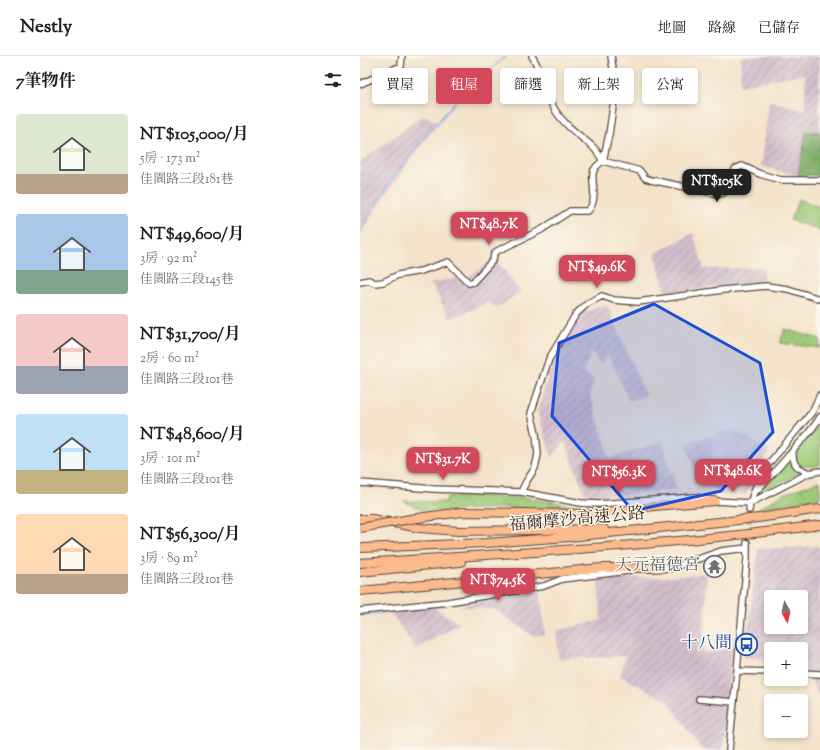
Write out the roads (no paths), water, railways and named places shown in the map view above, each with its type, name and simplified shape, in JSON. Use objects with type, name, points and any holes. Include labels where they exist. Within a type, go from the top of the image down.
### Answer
[{"type":"highway","points":[[360,528],[462,512],[585,514],[715,501]]},
{"type":"highway","name":"福爾摩沙高速公路","points":[[360,548],[486,544],[569,537],[758,518],[820,509]]},
{"type":"highway","points":[[360,519],[372,519],[420,528],[459,531],[558,530],[670,526]]},
{"type":"highway","name":"福爾摩沙高速公路","points":[[360,563],[604,548],[738,535],[820,525]]},
{"type":"highway","points":[[360,572],[604,548]]},
{"type":"highway","points":[[360,591],[602,568],[651,568]]},
{"type":"street","points":[[360,84],[401,66],[402,56]]},
{"type":"street","points":[[532,56],[539,66],[547,95],[555,110],[570,129],[593,147],[603,161],[640,171],[645,178],[651,180],[719,194],[729,190],[735,169],[742,166],[760,174],[781,180],[820,180]]},
{"type":"street","points":[[360,282],[369,280],[375,283],[383,282],[398,275],[421,271],[448,262],[469,283],[473,282],[493,260],[494,254],[497,251],[541,230],[570,211],[588,211],[592,206],[595,189],[594,169],[603,161],[609,134],[616,86],[611,56]]},
{"type":"street","points":[[522,492],[526,482],[535,468],[538,454],[532,413],[549,359],[576,314],[588,303],[602,296],[614,300],[638,302],[723,290],[766,286],[788,289],[820,299]]},
{"type":"street","points":[[749,510],[750,503],[761,473],[812,412],[820,395]]},
{"type":"street","points":[[753,494],[794,450],[820,417]]},
{"type":"street","points":[[794,450],[794,463],[798,468],[809,473]]},
{"type":"street","points":[[360,483],[434,489],[522,492],[581,503],[598,504],[695,497],[715,501],[750,503],[809,473],[820,471]]},
{"type":"street","points":[[360,611],[448,602],[544,586],[562,579],[651,568],[672,568],[747,545],[737,671],[728,750]]},
{"type":"street","points":[[737,671],[764,672]]},
{"type":"street","points":[[808,674],[820,674]]},
{"type":"street","points":[[698,700],[734,702]]},
{"type":"waterway","points":[[360,233],[388,184],[422,141],[461,95],[506,56]]},
{"type":"waterway","points":[[360,615],[448,605]]},
{"type":"tunnel","points":[[747,543],[749,510]]},
{"type":"place","name":"天元福德宮","points":[[715,566]]},
{"type":"place","name":"十八間","points":[[747,644]]}]
